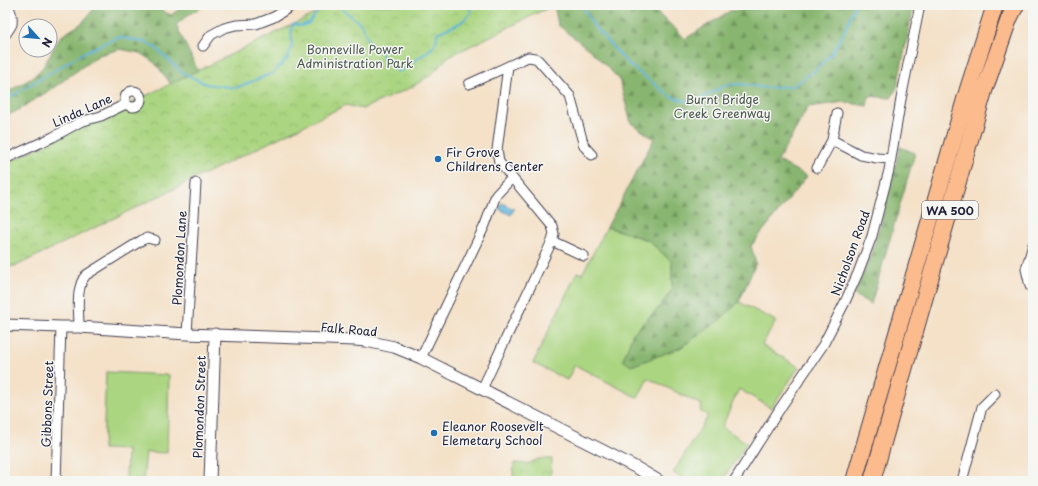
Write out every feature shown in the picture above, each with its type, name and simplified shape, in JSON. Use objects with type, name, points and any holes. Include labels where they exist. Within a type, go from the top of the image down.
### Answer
[{"type":"highway","name":"WA 500","points":[[854,481],[968,89],[996,5]]},
{"type":"highway","name":"WA 500","points":[[872,481],[984,91],[1009,19],[1016,5]]},
{"type":"street","points":[[5,35],[12,24],[12,15],[6,5]]},
{"type":"street","points":[[203,46],[211,36],[224,28],[236,25],[256,24],[274,17],[293,5]]},
{"type":"street","name":"Nicholson Road","points":[[734,481],[823,345],[858,273],[872,236],[889,170],[901,99],[920,5]]},
{"type":"street","points":[[469,84],[528,57],[535,58],[570,96],[584,146],[592,155]]},
{"type":"street","points":[[482,389],[554,234],[552,226],[499,162],[497,150],[508,66]]},
{"type":"street","name":"Linda Lane","points":[[5,159],[53,137],[80,122],[101,116],[126,104]]},
{"type":"street","points":[[817,168],[832,140],[837,113]]},
{"type":"street","points":[[832,140],[861,154],[877,158],[891,159]]},
{"type":"street","points":[[421,358],[485,225],[496,195],[512,178]]},
{"type":"street","name":"Plomondon Lane","points":[[187,334],[196,183]]},
{"type":"street","points":[[79,327],[79,297],[82,279],[142,240],[147,238],[155,240]]},
{"type":"street","points":[[552,241],[584,256]]},
{"type":"street","points":[[1031,287],[1026,269],[1033,245]]},
{"type":"street","name":"Falk Road","points":[[5,325],[79,327],[187,334],[366,341],[394,347],[421,358],[637,468],[659,481]]},
{"type":"street","name":"Gibbons Street","points":[[56,481],[61,327]]},
{"type":"street","name":"Plomondon Street","points":[[210,481],[215,334]]},
{"type":"street","points":[[962,481],[982,407],[995,394]]},
{"type":"green space","points":[[97,5],[150,5],[171,15],[185,5],[206,5],[188,15],[176,25],[198,71],[171,84],[155,63],[140,53],[120,49],[99,55],[53,88],[15,112],[5,116],[5,92],[32,78],[43,67],[48,58],[58,58],[58,41],[60,37],[82,23]]},
{"type":"green space","name":"Bonneville Power Administration Park","points":[[333,5],[554,5],[448,57],[431,75],[410,88],[362,109],[346,105],[18,265],[5,268],[5,164]]},
{"type":"green space","name":"Burnt Bridge Creek Greenway","points":[[554,5],[648,5],[685,39],[730,11],[757,8],[759,5],[914,5],[897,87],[891,98],[869,96],[867,106],[844,102],[808,107],[778,161],[807,176],[751,246],[756,263],[739,302],[716,323],[680,348],[631,366],[623,360],[633,333],[659,308],[672,290],[672,262],[648,240],[607,227],[654,139],[631,123],[619,79],[591,51],[558,25]]},
{"type":"green space","points":[[900,147],[915,153],[871,304],[854,295],[870,258],[882,219]]},
{"type":"green space","points":[[607,227],[648,240],[672,262],[672,290],[659,308],[633,333],[716,323],[739,302],[776,321],[762,345],[799,367],[771,408],[739,389],[722,427],[747,443],[722,481],[689,481],[673,473],[708,416],[700,411],[702,405],[648,378],[638,398],[575,365],[567,380],[533,363],[577,272],[582,274]]},
{"type":"green space","points":[[106,372],[169,375],[167,453],[146,452],[143,481],[126,481],[127,450],[103,449]]},
{"type":"green space","points":[[538,459],[552,459],[550,481],[514,481],[514,463],[527,464]]},
{"type":"water","points":[[502,203],[514,209],[511,215],[499,209]]},
{"type":"waterway","points":[[5,100],[85,52],[118,37],[145,42],[156,48],[181,72],[206,84],[236,88],[273,73],[288,58],[292,45],[291,29],[294,24],[301,26],[309,23],[323,5]]},
{"type":"waterway","points":[[337,5],[361,24],[369,46],[381,49],[384,61],[399,72],[428,51],[436,43],[437,33],[460,23],[470,14],[471,5]]},
{"type":"waterway","points":[[582,5],[593,25],[628,64],[671,97],[693,103],[726,85],[741,84],[765,88],[793,86],[814,71],[831,54],[844,32],[855,5]]},
{"type":"place","name":"Fir Grove Childrens Center","points":[[438,159]]},
{"type":"place","name":"Eleanor Roosevelt Elemetary School","points":[[434,433]]}]
